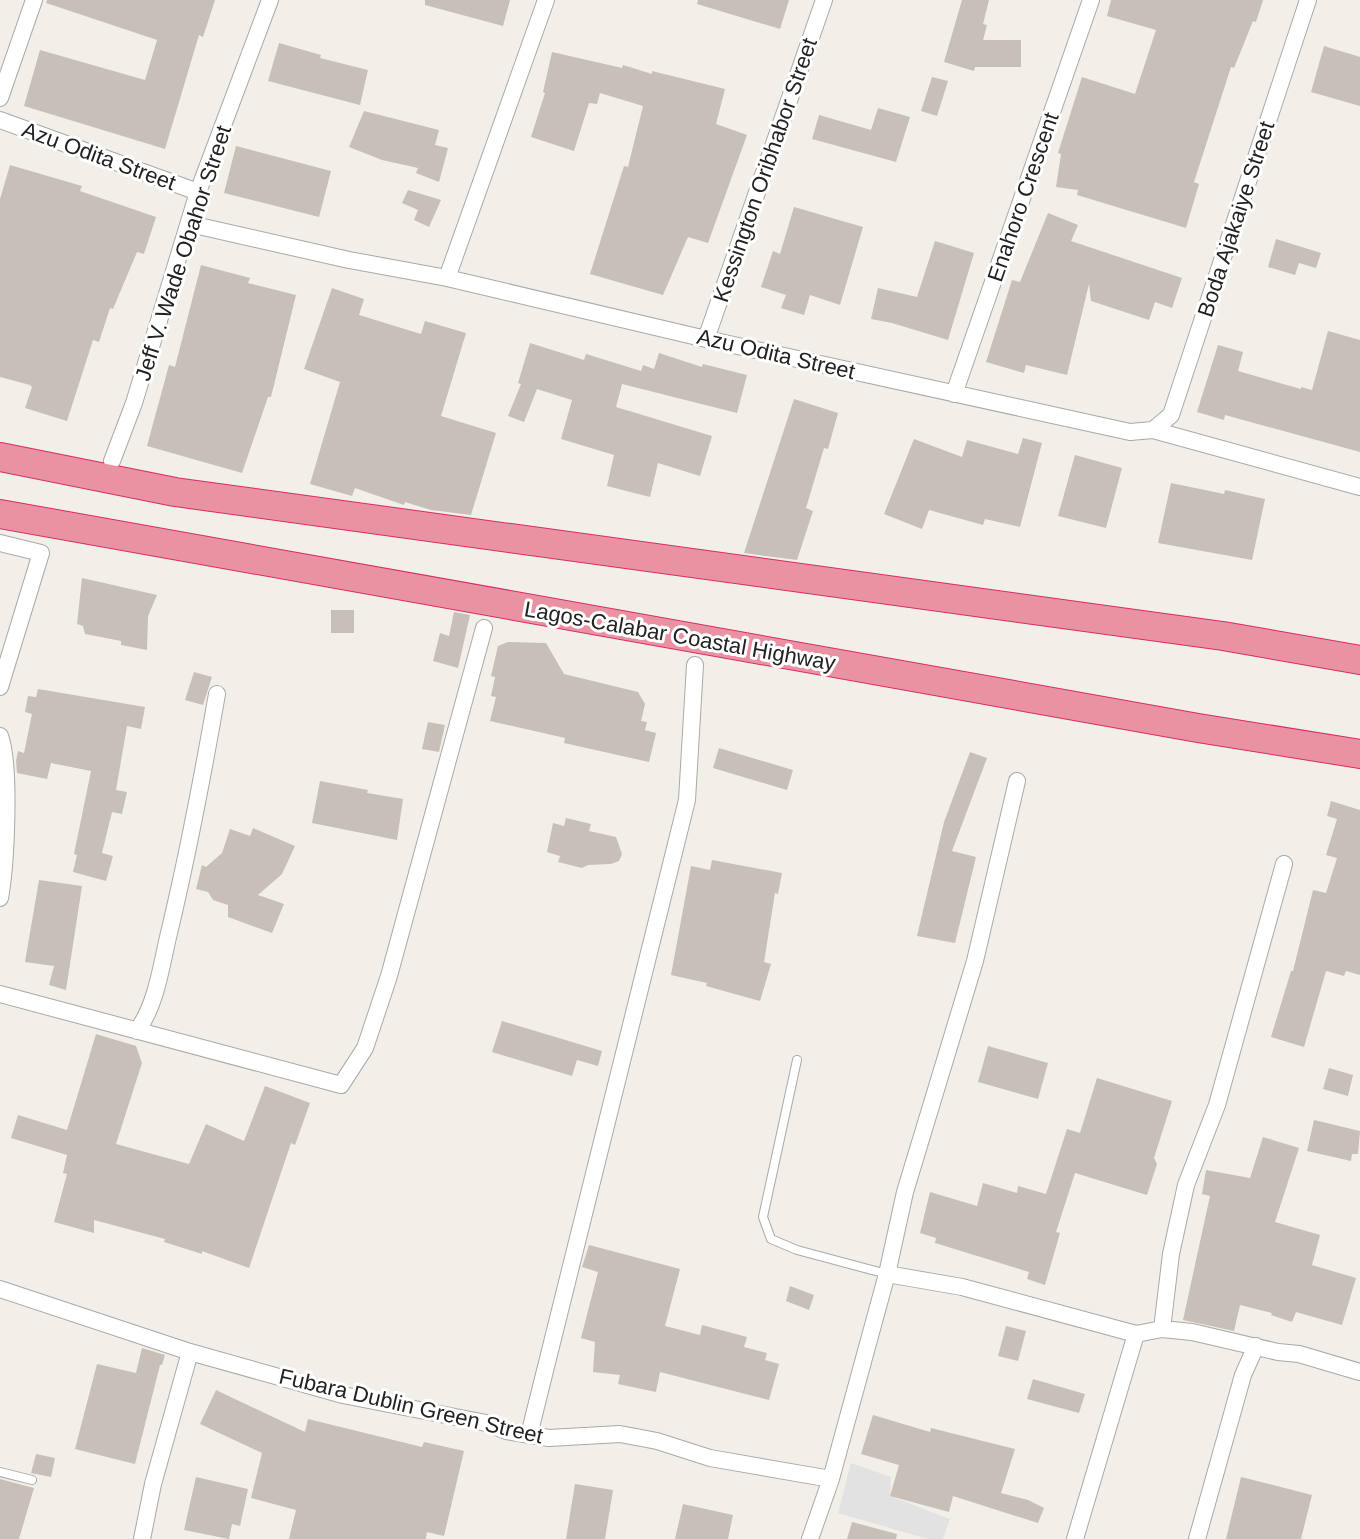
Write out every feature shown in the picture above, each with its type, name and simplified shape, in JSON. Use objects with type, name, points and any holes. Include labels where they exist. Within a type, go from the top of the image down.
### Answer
[{"type":"highway","points":[[0,457],[175,492],[1223,636],[1360,660]]},
{"type":"highway","name":"Lagos-Calabar Coastal Highway","points":[[0,514],[1198,728],[1360,754]]},
{"type":"street","points":[[0,98],[34,0]]},
{"type":"street","name":"Jeff V. Wade Obahor Street","points":[[112,461],[134,403],[198,192],[270,0]]},
{"type":"street","points":[[447,278],[546,0]]},
{"type":"street","name":"Kessington Oribhabor Street","points":[[706,339],[824,0]]},
{"type":"street","name":"Enahoro Crescent","points":[[954,394],[1091,0]]},
{"type":"street","name":"Boda Ajakaiye Street","points":[[1153,430],[1171,415],[1308,0]]},
{"type":"street","name":"Azu Odita Street","points":[[0,120],[198,192]]},
{"type":"street","name":"Azu Odita Street","points":[[190,224],[349,260],[447,278],[706,339],[1130,432],[1153,430],[1360,487]]},
{"type":"street","points":[[0,543],[41,553],[0,687]]},
{"type":"street","points":[[0,994],[341,1085],[365,1048],[389,976],[484,628]]},
{"type":"street","points":[[529,1435],[687,800],[695,665]]},
{"type":"street","points":[[137,1031],[147,1017],[168,937],[198,806],[217,694]]},
{"type":"street","points":[[0,736],[5,781],[0,898]]},
{"type":"street","points":[[810,1539],[831,1479],[887,1274],[905,1192],[975,961],[1017,781]]},
{"type":"street","points":[[1162,1329],[1171,1254],[1186,1185],[1217,1105],[1284,864]]},
{"type":"street","points":[[887,1274],[962,1287],[1136,1334],[1162,1329],[1220,1337],[1278,1352],[1299,1354],[1360,1372]]},
{"type":"street","name":"Fubara Dublin Green Street","points":[[0,1289],[190,1352],[343,1395],[486,1423],[529,1435],[579,1438],[620,1434],[657,1441],[710,1458],[831,1479]]},
{"type":"street","points":[[1075,1539],[1136,1334]]},
{"type":"street","points":[[1197,1539],[1243,1375],[1256,1346]]},
{"type":"street","points":[[142,1539],[153,1484],[190,1352]]},
{"type":"lane","points":[[797,1060],[763,1217],[771,1239],[797,1250],[887,1274]]},
{"type":"lane","points":[[0,1472],[32,1480]]},
{"type":"shaded area","points":[[851,1463],[891,1477],[890,1496],[950,1519],[943,1539],[928,1539],[838,1513]]},
{"type":"building","points":[[47,0],[215,0],[203,37],[199,35],[165,149],[24,106],[40,50],[145,80],[157,40],[46,3]]},
{"type":"building","points":[[425,0],[510,0],[503,26],[425,5]]},
{"type":"building","points":[[698,0],[789,0],[780,29],[697,4]]},
{"type":"building","points":[[962,0],[989,0],[983,40],[1021,40],[1021,67],[975,67],[974,71],[944,62]]},
{"type":"building","points":[[1111,0],[1263,0],[1256,22],[1253,21],[1234,68],[1231,67],[1194,182],[1199,184],[1186,228],[1077,195],[1078,190],[1056,187],[1061,154],[1058,153],[1082,77],[1135,94],[1156,30],[1107,16]]},
{"type":"building","points":[[279,43],[321,55],[320,58],[368,70],[360,105],[268,81]]},
{"type":"building","points":[[1324,46],[1360,57],[1360,106],[1311,92]]},
{"type":"building","points":[[552,52],[725,89],[716,124],[747,135],[708,243],[688,237],[663,295],[590,274],[624,166],[628,167],[643,106],[600,93],[597,104],[589,103],[574,151],[531,137],[545,93]]},
{"type":"building","points":[[932,77],[948,81],[937,116],[921,111]]},
{"type":"building","points":[[878,108],[910,117],[896,162],[812,139],[819,115],[871,130]]},
{"type":"building","points":[[364,111],[439,130],[435,145],[448,148],[439,182],[416,173],[418,168],[382,160],[349,147]]},
{"type":"building","points":[[236,146],[331,171],[319,217],[224,193]]},
{"type":"building","points":[[10,165],[82,186],[80,191],[156,217],[144,254],[137,252],[113,309],[110,308],[99,342],[93,340],[67,421],[25,408],[32,387],[0,377],[0,199]]},
{"type":"building","points":[[408,190],[441,200],[429,227],[414,220],[418,210],[402,203]]},
{"type":"building","points":[[794,207],[863,227],[840,305],[810,295],[804,315],[781,308],[786,295],[761,287],[773,251],[780,254]]},
{"type":"building","points":[[1048,213],[1078,225],[1071,241],[1182,278],[1172,308],[1155,302],[1149,320],[1091,301],[1089,284],[1067,375],[1026,365],[1024,373],[986,362],[1012,280],[1020,282]]},
{"type":"building","points":[[1276,239],[1321,253],[1316,268],[1299,263],[1295,275],[1268,267]]},
{"type":"building","points":[[935,241],[974,253],[948,340],[871,319],[878,288],[917,297]]},
{"type":"building","points":[[201,265],[250,278],[248,283],[296,295],[271,397],[268,397],[242,473],[147,446],[169,365],[175,367]]},
{"type":"building","points":[[332,288],[364,299],[359,315],[421,334],[425,321],[466,333],[441,416],[496,433],[471,515],[431,510],[405,502],[404,505],[355,488],[352,496],[310,484],[340,382],[304,369]]},
{"type":"building","points":[[1328,331],[1360,340],[1360,452],[1225,415],[1224,420],[1197,412],[1218,345],[1243,352],[1238,371],[1312,390]]},
{"type":"building","points":[[530,343],[584,360],[586,354],[641,371],[643,365],[654,369],[659,353],[702,367],[703,364],[747,375],[737,413],[622,384],[616,407],[712,436],[700,476],[658,463],[650,497],[607,486],[614,455],[561,439],[572,400],[537,389],[524,422],[508,416],[521,384],[518,383]]},
{"type":"building","points":[[794,399],[838,413],[806,508],[813,511],[797,560],[744,553]]},
{"type":"building","points":[[1023,438],[1042,443],[1020,527],[985,519],[983,525],[929,510],[922,529],[884,514],[914,439],[962,457],[967,440],[1018,454]]},
{"type":"building","points":[[1075,455],[1122,468],[1106,528],[1058,516]]},
{"type":"building","points":[[1171,483],[1265,499],[1252,560],[1158,543]]},
{"type":"building","points":[[82,578],[157,595],[148,616],[147,650],[85,634],[83,626],[77,624]]},
{"type":"building","points":[[331,610],[354,610],[354,633],[331,633]]},
{"type":"building","points":[[454,612],[470,615],[458,668],[433,661],[440,633],[449,636]]},
{"type":"building","points":[[508,642],[546,643],[564,674],[638,692],[645,704],[641,721],[647,722],[645,730],[656,733],[649,762],[564,743],[565,738],[490,721],[496,697],[491,696],[495,677],[491,676],[498,646]]},
{"type":"building","points":[[194,672],[212,677],[203,705],[185,700]]},
{"type":"building","points":[[38,689],[145,707],[141,729],[127,726],[116,790],[127,792],[122,814],[112,812],[102,853],[113,856],[106,881],[73,872],[91,771],[51,763],[47,779],[17,773],[18,751],[24,753],[32,714],[25,712],[28,696],[36,697]]},
{"type":"building","points":[[428,722],[445,725],[439,752],[422,749]]},
{"type":"building","points":[[719,748],[793,770],[787,790],[713,768]]},
{"type":"building","points":[[970,752],[987,758],[952,851],[976,857],[955,943],[917,936],[944,822]]},
{"type":"building","points":[[320,781],[403,799],[397,840],[312,823]]},
{"type":"building","points":[[1331,801],[1360,810],[1360,975],[1346,971],[1344,976],[1326,971],[1304,1047],[1271,1037],[1293,971],[1313,890],[1326,893],[1337,858],[1326,855],[1337,819],[1327,816]]},
{"type":"building","points":[[566,818],[591,824],[589,831],[616,837],[622,854],[619,861],[582,868],[558,862],[560,856],[547,852],[553,823],[564,826]]},
{"type":"building","points":[[253,828],[295,846],[282,874],[258,895],[284,904],[272,933],[228,917],[228,905],[213,900],[208,892],[196,889],[202,865],[206,867],[222,853],[230,829],[250,836]]},
{"type":"building","points":[[712,860],[782,873],[778,894],[775,893],[764,962],[771,964],[760,1001],[706,986],[707,983],[671,975],[691,866],[710,870]]},
{"type":"building","points":[[39,880],[82,886],[66,990],[49,985],[54,966],[25,962]]},
{"type":"building","points":[[502,1021],[602,1051],[598,1066],[577,1060],[572,1076],[492,1052]]},
{"type":"building","points":[[96,1034],[136,1046],[142,1063],[116,1144],[189,1164],[206,1124],[244,1141],[265,1086],[310,1103],[295,1145],[291,1143],[249,1268],[202,1251],[202,1254],[164,1242],[165,1239],[94,1220],[94,1233],[54,1222],[67,1174],[63,1173],[67,1155],[11,1138],[18,1115],[67,1130]]},
{"type":"building","points":[[988,1046],[1048,1063],[1038,1099],[978,1082]]},
{"type":"building","points":[[1329,1068],[1353,1075],[1348,1096],[1323,1089]]},
{"type":"building","points":[[1097,1078],[1172,1101],[1154,1158],[1157,1164],[1147,1195],[1075,1173],[1056,1232],[1060,1233],[1045,1285],[1027,1279],[1029,1272],[935,1243],[936,1238],[920,1233],[930,1192],[977,1206],[983,1183],[1017,1193],[1018,1186],[1046,1194],[1067,1129],[1080,1133]]},
{"type":"building","points":[[1314,1120],[1360,1131],[1358,1154],[1352,1154],[1351,1161],[1307,1151]]},
{"type":"building","points":[[1263,1137],[1299,1148],[1275,1222],[1320,1235],[1312,1265],[1356,1278],[1342,1325],[1296,1312],[1292,1322],[1240,1305],[1234,1331],[1183,1320],[1210,1196],[1202,1194],[1206,1170],[1250,1178]]},
{"type":"building","points":[[589,1245],[680,1269],[665,1326],[700,1335],[702,1325],[747,1337],[744,1347],[767,1353],[765,1360],[779,1364],[769,1400],[660,1372],[656,1392],[618,1384],[620,1375],[593,1372],[595,1342],[581,1338],[598,1272],[582,1267]]},
{"type":"building","points":[[790,1286],[814,1295],[809,1310],[786,1301]]},
{"type":"building","points":[[1006,1326],[1026,1331],[1018,1361],[998,1356]]},
{"type":"building","points":[[142,1348],[165,1355],[135,1464],[75,1449],[97,1364],[136,1373]]},
{"type":"building","points":[[1033,1379],[1085,1394],[1079,1413],[1027,1399]]},
{"type":"building","points":[[216,1390],[305,1432],[308,1419],[422,1447],[424,1442],[464,1451],[444,1536],[427,1532],[426,1539],[289,1539],[296,1510],[251,1498],[262,1453],[200,1424]]},
{"type":"building","points":[[873,1415],[930,1432],[931,1428],[1015,1449],[1001,1493],[1044,1508],[1038,1523],[953,1496],[949,1512],[890,1496],[899,1465],[861,1454]]},
{"type":"building","points":[[36,1454],[55,1458],[51,1477],[31,1473]]},
{"type":"building","points":[[196,1477],[248,1489],[240,1526],[232,1524],[229,1539],[184,1530]]},
{"type":"building","points":[[1241,1477],[1312,1495],[1301,1539],[1226,1539]]},
{"type":"building","points":[[0,1479],[34,1488],[19,1539],[0,1539]]},
{"type":"building","points":[[575,1484],[613,1490],[605,1539],[566,1539]]},
{"type":"building","points":[[683,1504],[733,1515],[728,1539],[675,1539]]},
{"type":"building","points":[[852,1522],[897,1534],[896,1539],[847,1539]]}]
